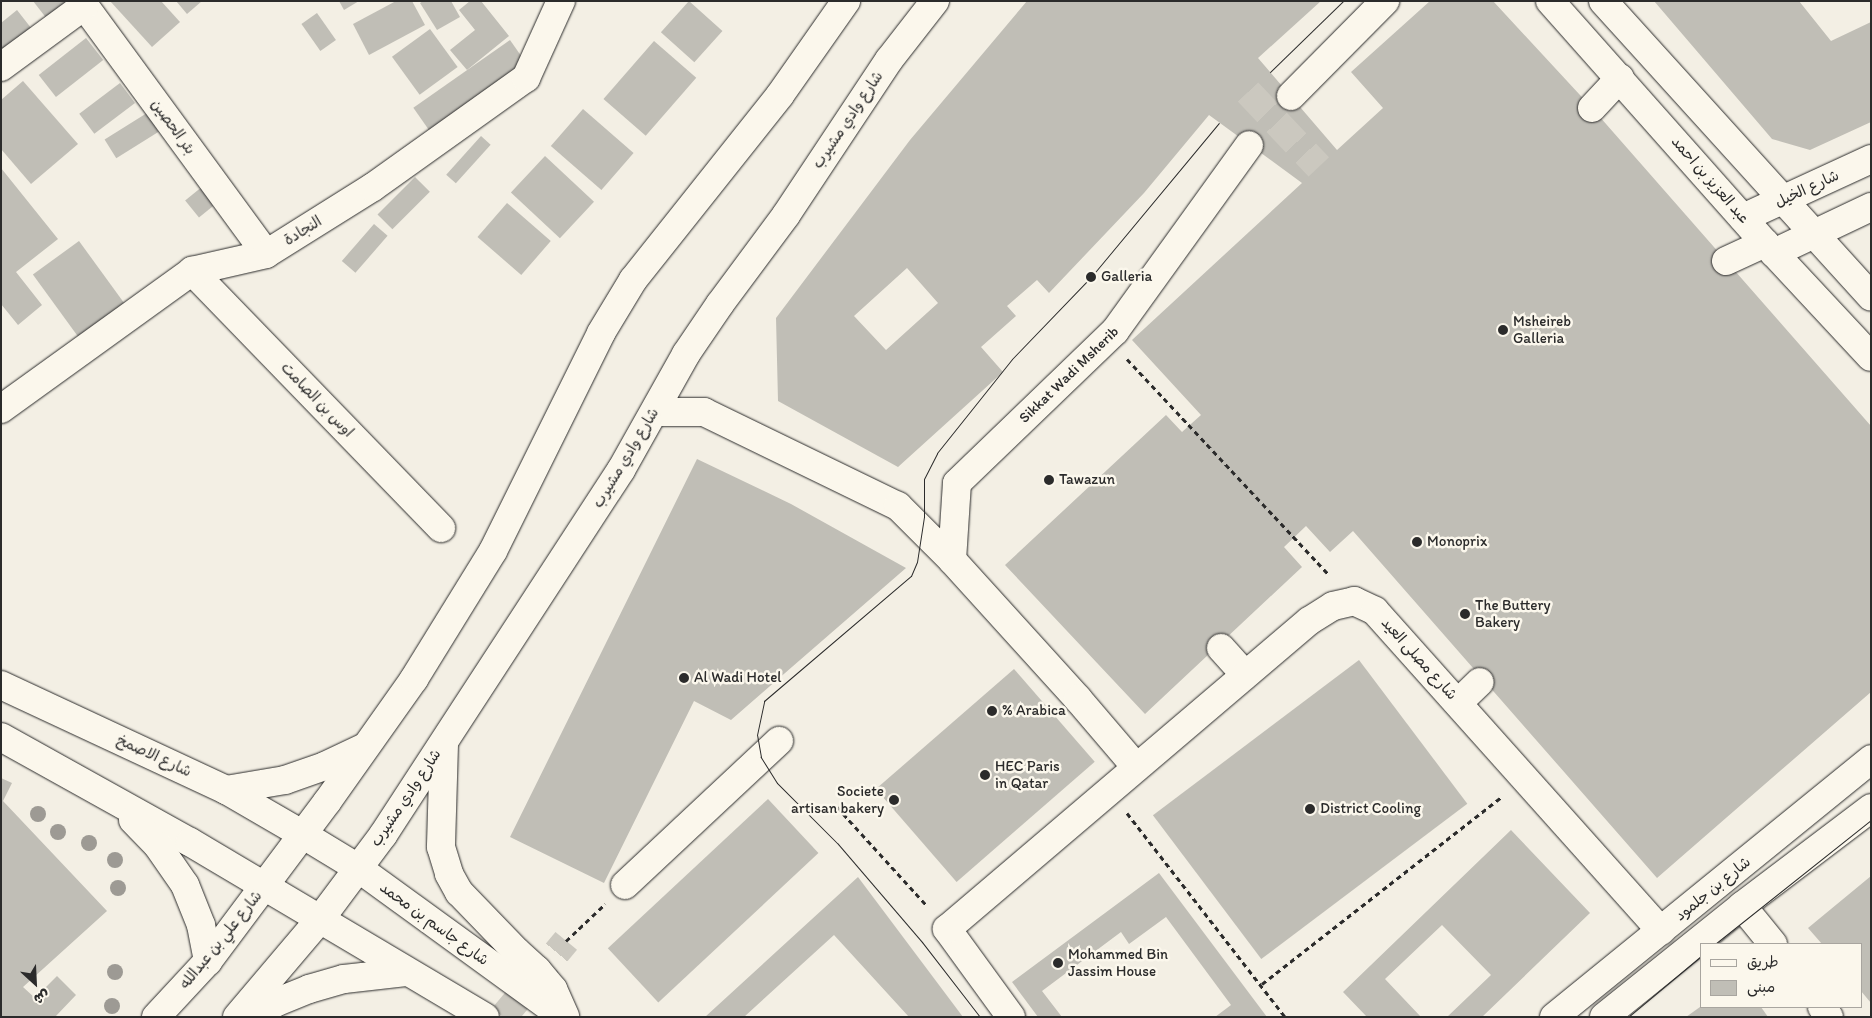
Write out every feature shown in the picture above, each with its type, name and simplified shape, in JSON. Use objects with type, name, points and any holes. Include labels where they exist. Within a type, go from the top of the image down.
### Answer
[{"type":"street","name":"النجادة","points":[[1,410],[192,271],[266,254],[373,188],[526,78],[561,1]]},
{"type":"street","points":[[265,886],[367,746],[424,663],[493,551],[601,333],[633,280],[780,95],[846,1]]},
{"type":"street","name":"شارع وادي مشيرب","points":[[321,918],[358,868],[444,742],[621,470],[686,354],[720,304],[786,215],[889,60],[935,1]]},
{"type":"street","points":[[1291,96],[1385,1]]},
{"type":"street","name":"عبد العزيز بن احمد","points":[[1550,1],[1743,218],[1871,358]]},
{"type":"street","points":[[1603,1],[1816,234],[1871,297]]},
{"type":"street","name":"بئر الحصين","points":[[83,4],[266,254]]},
{"type":"street","points":[[1,67],[83,4]]},
{"type":"street","points":[[1592,108],[1620,78]]},
{"type":"street","name":"Sikkat Wadi Msherib","points":[[952,560],[957,483],[1115,331],[1249,144]]},
{"type":"street","name":"شارع الخيل","points":[[1743,218],[1871,159]]},
{"type":"street","points":[[1726,261],[1816,234],[1871,207]]},
{"type":"street","name":"اوس بن الصامت","points":[[192,271],[441,528]]},
{"type":"street","points":[[655,412],[704,412],[898,506],[952,560],[1078,699],[1136,767]]},
{"type":"street","points":[[1011,1017],[947,929],[1309,621],[1333,606],[1354,602]]},
{"type":"street","name":"شارع مصلى العيد","points":[[1354,602],[1375,611],[1661,932]]},
{"type":"street","points":[[1221,648],[1245,675]]},
{"type":"street","points":[[1458,703],[1480,682]]},
{"type":"street","name":"شارع الاصمخ","points":[[1,685],[226,790],[302,834]]},
{"type":"street","points":[[1,737],[190,842],[321,918],[406,972],[485,1017]]},
{"type":"street","points":[[625,885],[779,741]]},
{"type":"street","points":[[444,742],[441,847],[449,874],[459,892],[537,970],[553,989],[564,1017]]},
{"type":"street","points":[[226,790],[266,784],[304,774],[367,746]]},
{"type":"street","name":"شارع بن جلمود","points":[[1554,1017],[1661,932],[1871,759]]},
{"type":"street","points":[[116,802],[158,846],[185,885],[201,925],[208,961]]},
{"type":"street","name":"شارع بن جلمود","points":[[1604,1017],[1742,906],[1871,808]]},
{"type":"street","name":"شارع جاسم بن محمد","points":[[302,834],[358,868],[564,1017]]},
{"type":"street","name":"شارع علي بن عبدالله","points":[[156,1017],[208,961],[265,886]]},
{"type":"street","points":[[1742,906],[1772,943]]},
{"type":"street","points":[[237,1017],[321,918]]},
{"type":"street","points":[[251,1017],[277,1002],[310,989],[351,978],[406,972]]},
{"type":"path","points":[[1107,338],[1354,602]]},
{"type":"path","points":[[1262,984],[1525,778]]},
{"type":"path","points":[[837,807],[947,929]]},
{"type":"path","points":[[1134,820],[1262,984],[1284,1017]]},
{"type":"path","points":[[566,941],[625,885]]},
{"type":"building","points":[[33,1],[69,1],[47,19]]},
{"type":"building","points":[[110,1],[161,1],[180,22],[152,47]]},
{"type":"building","points":[[176,1],[202,1],[187,14]]},
{"type":"building","points":[[339,1],[359,1],[344,10]]},
{"type":"building","points":[[396,1],[412,1],[425,25],[369,55],[353,24]]},
{"type":"building","points":[[423,1],[451,1],[460,17],[437,30],[420,3]]},
{"type":"building","points":[[470,1],[481,1],[509,36],[467,70],[450,50],[475,30],[459,10]]},
{"type":"building","points":[[689,1],[722,31],[694,62],[661,32]]},
{"type":"building","points":[[1027,1],[1321,1],[1258,58],[1337,150],[1383,108],[1351,72],[1430,1],[1493,1],[1592,108],[1871,426],[1871,692],[1657,878],[1353,531],[1330,552],[1306,526],[1284,547],[1302,567],[1145,714],[1005,565],[1166,415],[1182,432],[1201,415],[1132,340],[1302,183],[1209,115],[1144,193],[1049,293],[1037,280],[1007,306],[1016,316],[981,347],[1003,372],[898,467],[778,401],[776,318],[910,140]],"holes":[[[907,268],[938,303],[886,350],[854,316]]]},
{"type":"building","points":[[1654,1],[1799,1],[1831,41],[1871,22],[1871,122],[1810,150],[1772,139]]},
{"type":"building","points":[[17,10],[35,33],[1,59],[1,23]]},
{"type":"building","points":[[317,13],[336,40],[320,51],[301,24]]},
{"type":"building","points":[[430,29],[458,67],[420,95],[392,57]]},
{"type":"building","points":[[86,38],[103,60],[56,97],[39,75]]},
{"type":"building","points":[[510,40],[527,64],[430,131],[413,108]]},
{"type":"building","points":[[654,41],[696,78],[646,136],[603,99]]},
{"type":"building","points":[[23,81],[78,144],[31,184],[1,149],[1,100]]},
{"type":"building","points":[[120,83],[135,103],[94,134],[79,114]]},
{"type":"building","points":[[583,109],[634,153],[601,190],[551,146]]},
{"type":"building","points":[[147,113],[159,132],[116,158],[105,139]]},
{"type":"building","points":[[481,136],[491,145],[456,183],[446,175]]},
{"type":"building","points":[[545,156],[594,202],[560,238],[511,193]]},
{"type":"building","points":[[1,168],[58,239],[16,272],[42,305],[18,325],[1,304]]},
{"type":"building","points":[[415,177],[430,192],[392,229],[378,214]]},
{"type":"building","points":[[203,186],[217,203],[199,218],[185,200]]},
{"type":"building","points":[[507,203],[551,241],[521,275],[477,237]]},
{"type":"building","points":[[374,224],[388,236],[355,273],[342,261]]},
{"type":"building","points":[[79,241],[127,307],[81,341],[33,275]]},
{"type":"building","name":"Al Wadi Hotel","points":[[697,459],[791,504],[906,568],[731,720],[694,701],[604,883],[510,837]]},
{"type":"building","name":"District Cooling","points":[[1359,660],[1467,804],[1261,959],[1153,815]]},
{"type":"building","name":"HEC Paris in Qatar","points":[[1014,669],[1095,762],[957,882],[876,789]]},
{"type":"building","points":[[1,778],[12,783],[3,801],[107,911],[23,987],[35,998],[57,976],[76,995],[55,1017],[1,1017]]},
{"type":"building","points":[[768,799],[818,853],[658,1002],[608,948]]},
{"type":"building","points":[[1511,830],[1590,913],[1482,1017],[1447,1017],[1491,975],[1442,925],[1385,979],[1421,1017],[1367,1017],[1343,992]]},
{"type":"building","name":"Mohammed Bin Jassim House","points":[[1159,873],[1267,1017],[1215,1017],[1231,1005],[1166,917],[1129,944],[1121,932],[1042,991],[1062,1017],[1038,1017],[1012,982]]},
{"type":"building","points":[[1871,876],[1871,1003],[1862,992],[1862,943],[1821,943],[1808,928]]},
{"type":"building","points":[[858,877],[963,1017],[909,1017],[834,935],[744,1017],[705,1017]]},
{"type":"building","points":[[1700,1007],[1762,1008],[1768,1017],[1686,1017]]},
{"type":"tunnel","points":[[1248,92],[1319,167]]},
{"type":"tunnel","points":[[503,1017],[566,941]]},
{"type":"tram line","points":[[1270,72],[1343,1]]},
{"type":"tram line","points":[[980,1017],[922,942],[837,843],[777,783],[761,757],[757,735],[764,701],[911,576],[917,562],[924,517],[924,479],[937,453],[1012,359],[1091,277],[1219,123]]},
{"type":"tram line","points":[[1716,943],[1871,820]]},
{"type":"tram line","points":[[1628,1017],[1700,957]]},
{"type":"place","name":"Galleria","points":[[1091,277]]},
{"type":"place","name":"Msheireb Galleria","points":[[1503,330]]},
{"type":"place","name":"Tawazun","points":[[1049,480]]},
{"type":"place","name":"Monoprix","points":[[1417,542]]},
{"type":"place","name":"The Buttery Bakery","points":[[1465,614]]},
{"type":"place","name":"Al Wadi Hotel","points":[[684,678]]},
{"type":"place","name":"% Arabica","points":[[992,711]]},
{"type":"place","name":"HEC Paris in Qatar","points":[[985,775]]},
{"type":"place","name":"Societe artisan bakery","points":[[894,800]]},
{"type":"place","name":"District Cooling","points":[[1310,809]]},
{"type":"place","name":"Mohammed Bin Jassim House","points":[[1058,963]]}]
